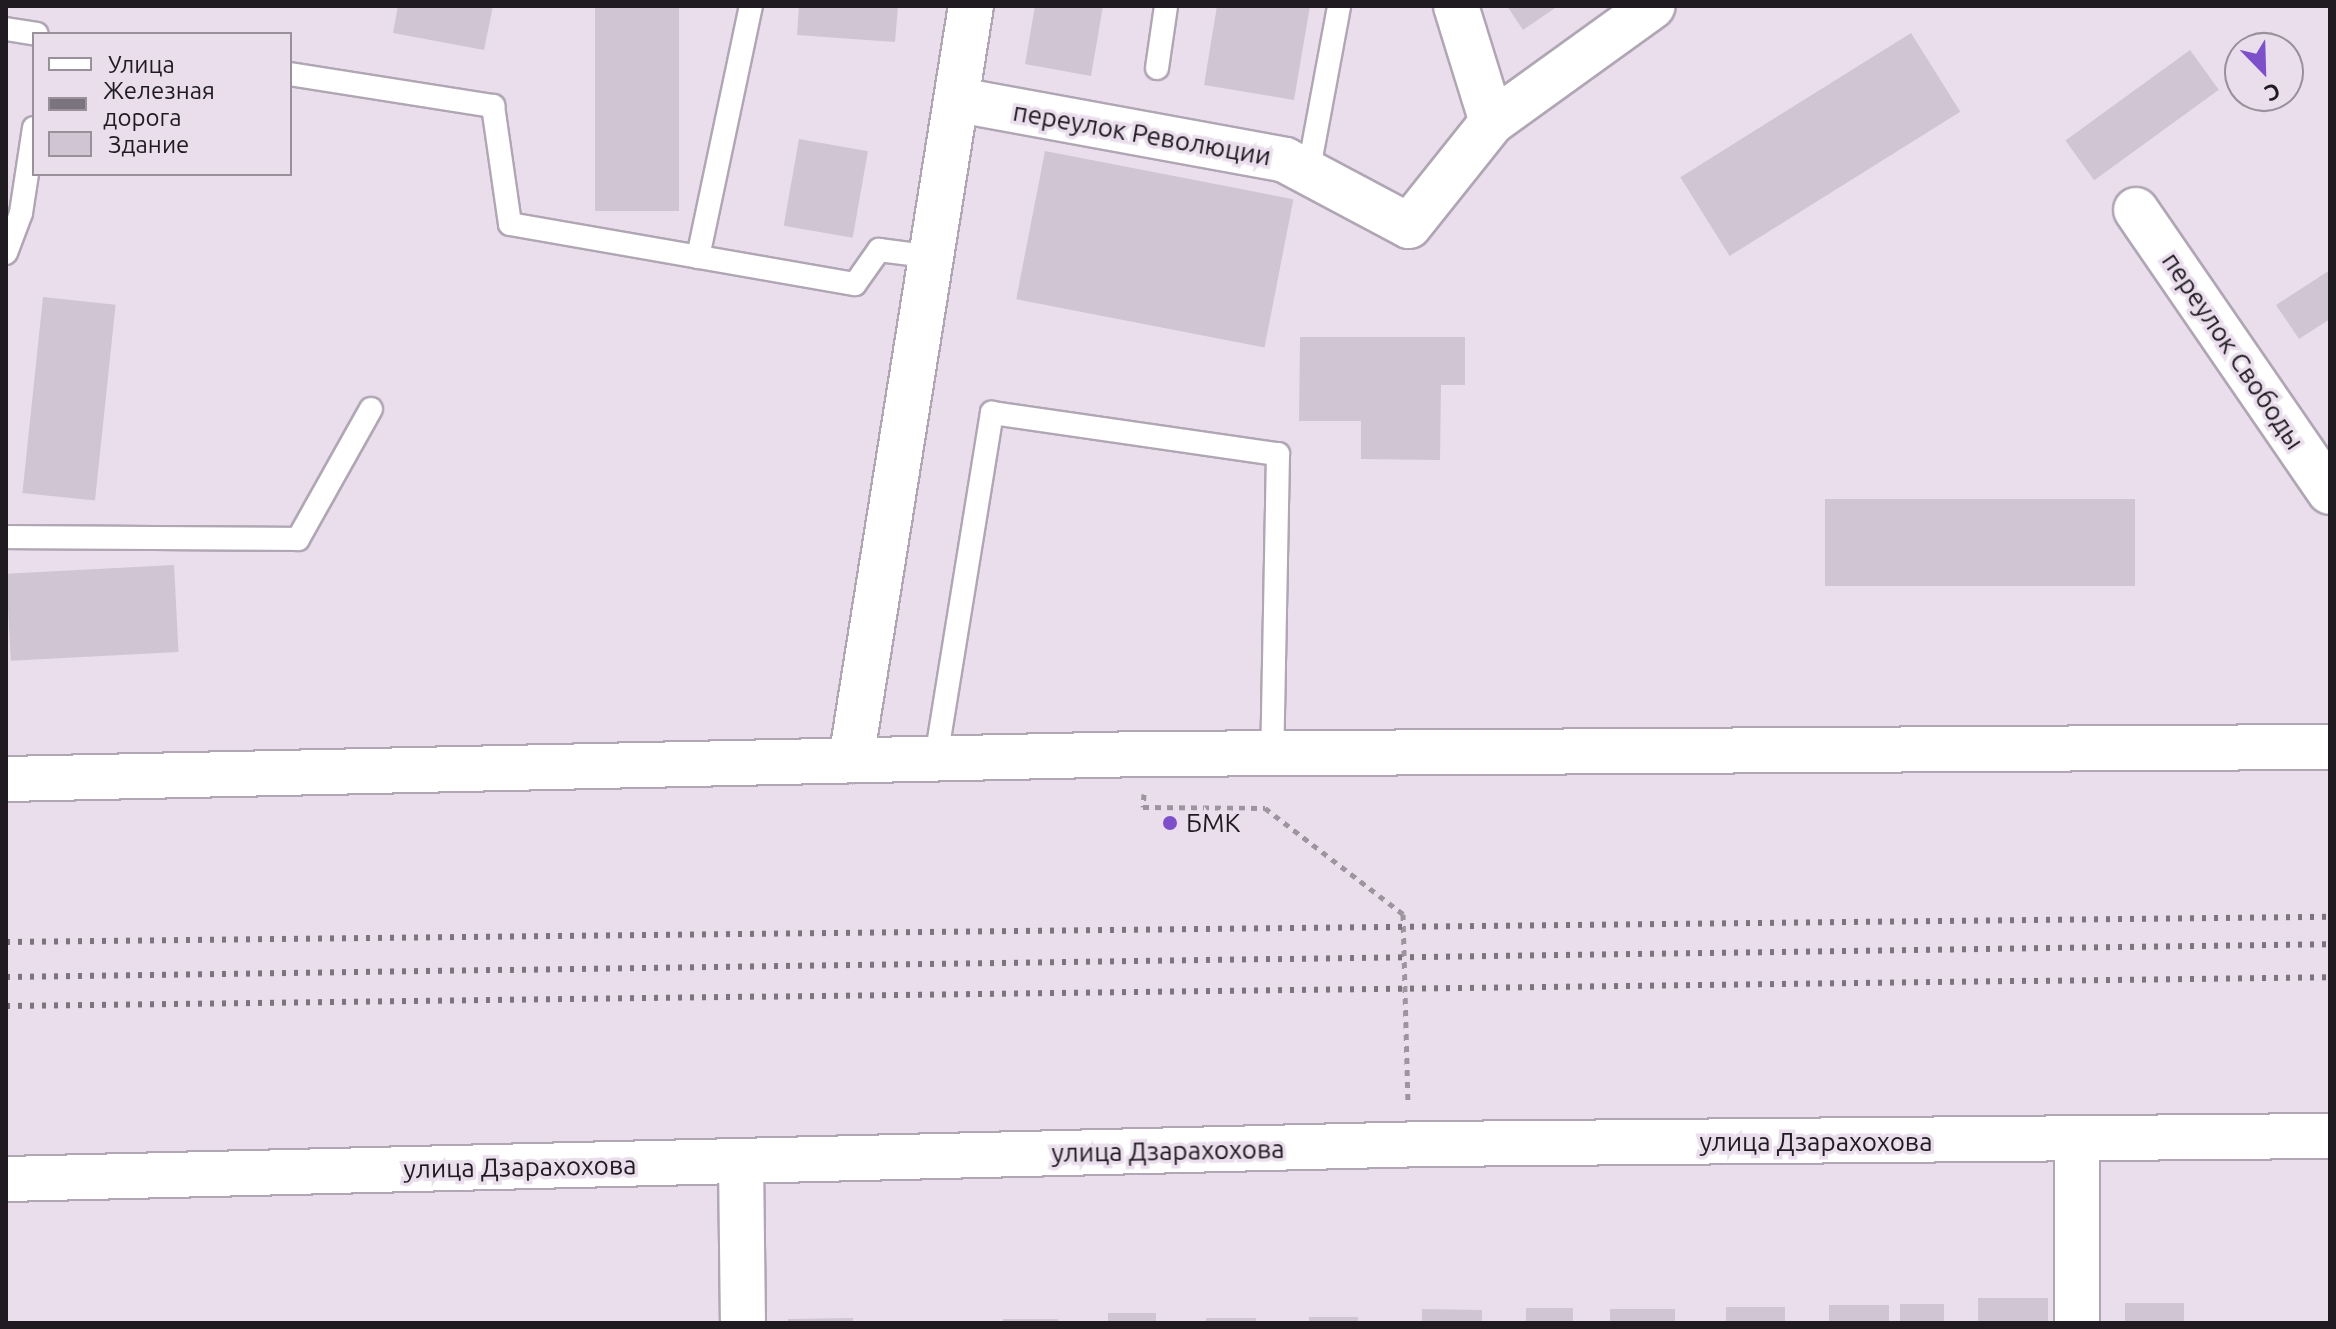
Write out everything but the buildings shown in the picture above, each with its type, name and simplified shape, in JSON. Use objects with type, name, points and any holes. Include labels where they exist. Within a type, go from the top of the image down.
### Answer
[{"type":"street","points":[[851,760],[959,100],[971,6]]},
{"type":"street","points":[[1456,6],[1492,122]]},
{"type":"street","name":"переулок Революции","points":[[959,100],[1285,160],[1409,226],[1492,122],[1653,6]]},
{"type":"street","name":"переулок Свободы","points":[[2136,210],[2330,492]]},
{"type":"street","points":[[6,779],[1144,754],[1272,756],[2330,747]]},
{"type":"street","name":"улица Дзарахохова","points":[[6,1179],[1409,1145],[2330,1136]]},
{"type":"street","points":[[2077,1140],[2077,1323]]},
{"type":"street","points":[[741,1162],[743,1323]]},
{"type":"lane","points":[[698,257],[751,6]]},
{"type":"lane","points":[[1157,68],[1166,6]]},
{"type":"lane","points":[[1308,174],[1339,6]]},
{"type":"lane","points":[[6,29],[32,33]]},
{"type":"lane","points":[[292,74],[493,106],[510,224],[855,284],[879,250],[933,257]]},
{"type":"lane","points":[[6,253],[21,213],[32,141]]},
{"type":"lane","points":[[6,537],[298,539],[371,409]]},
{"type":"lane","points":[[936,758],[992,413],[1278,454],[1272,756]]},
{"type":"path","points":[[1144,754],[1143,807],[1265,808],[1403,914],[1409,1145]]},
{"type":"railway","points":[[6,942],[2330,917]]},
{"type":"railway","points":[[6,977],[2330,944]]},
{"type":"railway","points":[[6,1006],[2330,977]]},
{"type":"place","name":"БМК","points":[[1170,823]]}]
